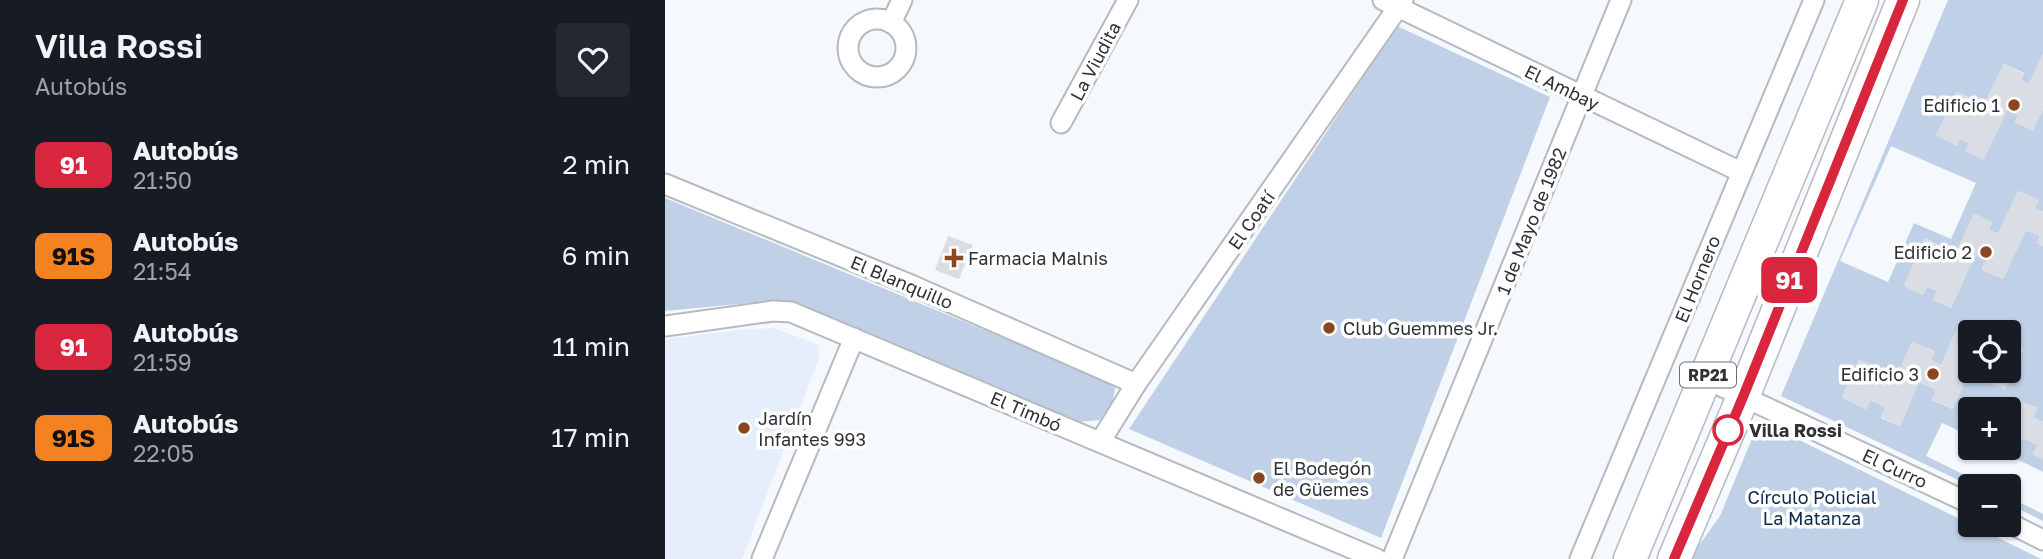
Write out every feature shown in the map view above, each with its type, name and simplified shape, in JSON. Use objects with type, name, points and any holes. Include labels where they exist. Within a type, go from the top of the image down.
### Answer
[{"type":"main road","name":"RP21","points":[[1630,559],[1862,0]]},
{"type":"main road","name":"RP21","points":[[1674,559],[1743,397],[1903,0]]},
{"type":"street","points":[[891,23],[902,0]]},
{"type":"street","name":"La Viudita","points":[[1061,122],[1128,0]]},
{"type":"street","name":"1 de Mayo de 1982","points":[[1392,559],[1621,0]]},
{"type":"street","name":"El Hornero","points":[[1580,559],[1814,0]]},
{"type":"street","name":"El Ambay","points":[[1395,3],[1582,97],[1741,172]]},
{"type":"street","name":"El Coatí","points":[[1100,442],[1136,384],[1395,3]]},
{"type":"street","name":"El Blanquillo","points":[[665,184],[911,285],[1136,384]]},
{"type":"street","name":"El Timbó","points":[[665,326],[773,311],[791,312],[1377,559]]},
{"type":"street","points":[[762,559],[854,338]]},
{"type":"street","name":"El Curro","points":[[1706,379],[1958,498]]},
{"type":"street","points":[[2021,529],[2043,540]]},
{"type":"shaded area","name":"Jardín Infantes 993","points":[[773,328],[817,344],[820,356],[742,559],[665,559],[665,339]]},
{"type":"green space","points":[[1948,0],[2043,0],[2043,54],[2029,84],[2021,80],[2024,73],[2004,64],[1980,113],[1971,109],[1975,100],[1957,92],[1936,136],[1969,143],[1965,151],[1984,159],[2007,110],[2018,115],[2015,122],[2033,130],[2043,109],[2043,212],[2035,208],[2039,200],[2018,191],[1998,234],[1989,230],[1992,222],[1974,214],[1952,262],[1943,258],[1947,248],[1925,239],[1904,286],[1923,295],[1927,287],[1937,291],[1933,300],[1951,308],[1975,255],[1986,260],[1982,270],[2003,279],[2026,230],[2040,236],[2037,243],[2043,246],[2043,422],[2033,417],[2037,408],[2021,401],[2021,397],[1958,397],[1958,430],[1942,423],[1926,456],[1963,474],[1958,474],[1958,480],[1781,396]],"holes":[[[1891,146],[1976,183],[1951,239],[1914,223],[1888,282],[1840,261]]]},
{"type":"green space","name":"Club Guemmes Jr.","points":[[1397,26],[1550,97],[1381,538],[1129,429]]},
{"type":"green space","points":[[665,198],[1105,380],[1115,388],[1113,401],[1100,420],[1077,422],[797,303],[779,300],[665,311]]},
{"type":"green space","name":"Círculo Policial La Matanza","points":[[1762,426],[1787,434],[1958,518],[1958,537],[1996,537],[2041,559],[1692,559],[1720,516],[1756,429]]},
{"type":"green space","points":[[2023,438],[2038,445],[2033,454],[2043,459],[2043,472],[2018,460],[2021,460]]},
{"type":"green space","points":[[2021,503],[2043,514],[2043,521],[2021,510]]},
{"type":"building","name":"Edificio 1","points":[[2043,54],[2043,109],[2033,131],[2015,122],[2018,115],[2007,110],[1984,160],[1965,151],[1969,143],[1960,139],[1957,146],[1936,136],[1957,92],[1975,101],[1971,109],[1980,113],[2004,64],[2024,74],[2021,80],[2029,84]]},
{"type":"building","name":"Edificio 2","points":[[2018,191],[2039,200],[2035,208],[2043,212],[2043,246],[2036,243],[2040,236],[2026,230],[2003,279],[1982,270],[1986,260],[1975,255],[1951,308],[1933,300],[1937,291],[1927,287],[1923,295],[1904,286],[1925,238],[1947,248],[1943,258],[1952,262],[1974,213],[1993,222],[1989,230],[1998,234]]},
{"type":"building","name":"Farmacia Malnis","points":[[948,236],[973,245],[959,279],[935,270]]},
{"type":"building","name":"Edificio 3","points":[[1958,327],[1958,383],[1964,383],[1953,409],[1932,400],[1936,390],[1919,382],[1900,426],[1881,417],[1885,407],[1870,400],[1866,409],[1842,398],[1859,359],[1881,369],[1877,378],[1893,385],[1912,341],[1935,352],[1931,360],[1941,365]]},
{"type":"building","points":[[1990,383],[2008,383],[2005,390]]},
{"type":"building","points":[[2021,400],[2037,409],[2033,417],[2043,422],[2043,459],[2033,455],[2038,445],[2023,438],[2021,442]]},
{"type":"bus line","name":"91","points":[[1674,559],[1743,397],[1835,163],[1903,0]]},
{"type":"place","name":"Edificio 1","points":[[2014,105]]},
{"type":"place","name":"Edificio 2","points":[[1986,252]]},
{"type":"place","name":"Farmacia Malnis","points":[[954,258]]},
{"type":"place","name":"Club Guemmes Jr.","points":[[1329,328]]},
{"type":"place","name":"Edificio 3","points":[[1933,374]]},
{"type":"place","name":"Jardín Infantes 993","points":[[744,428]]},
{"type":"place","name":"Villa Rossi","points":[[1728,430]]},
{"type":"place","name":"El Bodegón de Güemes","points":[[1259,478]]}]
